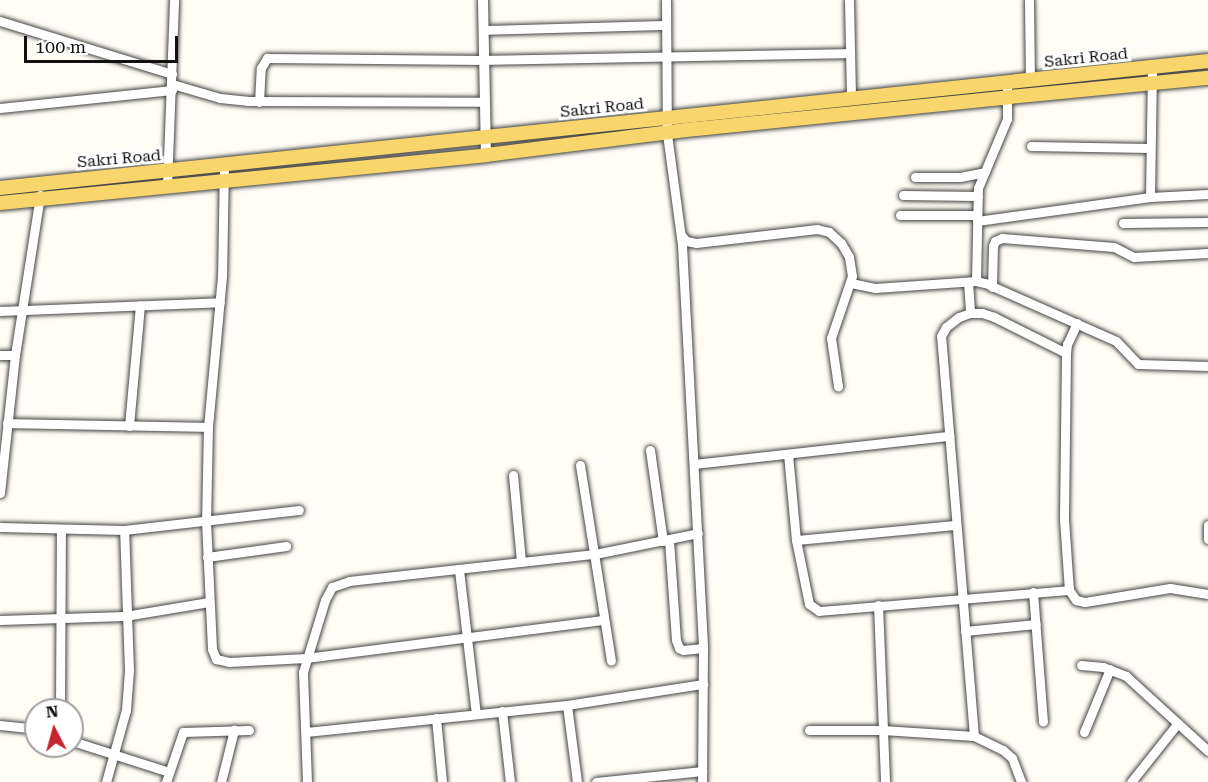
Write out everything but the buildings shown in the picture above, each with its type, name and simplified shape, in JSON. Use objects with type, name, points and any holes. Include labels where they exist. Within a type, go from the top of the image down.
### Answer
[{"type":"main road","name":"Sakri Road","points":[[0,203],[667,134],[1008,90],[1030,81],[1208,61]]},
{"type":"main road","name":"Sakri Road","points":[[0,188],[851,98],[1151,83],[1208,78]]},
{"type":"street","points":[[167,185],[174,0]]},
{"type":"street","points":[[483,0],[486,154]]},
{"type":"street","points":[[666,0],[667,134],[682,245],[698,533],[704,684],[702,782]]},
{"type":"street","points":[[849,0],[851,98]]},
{"type":"street","points":[[1029,0],[1030,81]]},
{"type":"street","points":[[0,21],[226,99],[259,102],[484,102]]},
{"type":"street","points":[[483,30],[666,25]]},
{"type":"street","points":[[259,102],[261,68],[267,58],[484,60],[850,53]]},
{"type":"street","points":[[1150,197],[1152,67]]},
{"type":"street","points":[[0,108],[172,82]]},
{"type":"street","points":[[970,313],[969,298],[979,183],[986,172],[1007,119],[1008,90]]},
{"type":"street","points":[[1031,146],[1149,148]]},
{"type":"street","points":[[224,165],[220,302],[208,427],[206,521],[212,649],[216,659],[229,662],[306,658],[603,620]]},
{"type":"street","points":[[915,177],[960,177],[986,172]]},
{"type":"street","points":[[0,493],[4,426],[41,183]]},
{"type":"street","points":[[903,195],[978,196]]},
{"type":"street","points":[[900,215],[977,218],[1150,197],[1208,195]]},
{"type":"street","points":[[1124,223],[1208,222]]},
{"type":"street","points":[[681,235],[687,241],[696,243],[823,230],[834,236],[846,249],[852,268],[850,286],[831,339],[838,386]]},
{"type":"street","points":[[992,287],[994,241],[1002,238],[1114,247],[1134,257],[1208,254]]},
{"type":"street","points":[[850,286],[874,288],[971,284],[992,287],[1116,341],[1138,363],[1208,366]]},
{"type":"street","points":[[0,311],[220,302]]},
{"type":"street","points":[[129,426],[140,306]]},
{"type":"street","points":[[974,736],[942,336],[951,322],[970,313],[994,317],[1067,349]]},
{"type":"street","points":[[1076,325],[1067,349],[1064,519],[1069,590],[1076,600],[1085,602],[1170,588],[1208,594]]},
{"type":"street","points":[[0,355],[15,355]]},
{"type":"street","points":[[4,426],[208,427]]},
{"type":"street","points":[[694,464],[949,436]]},
{"type":"street","points":[[650,450],[666,540],[676,640],[679,648],[683,650],[703,648]]},
{"type":"street","points":[[788,454],[796,540],[809,604],[819,611],[962,597],[1069,590]]},
{"type":"street","points":[[580,465],[611,661]]},
{"type":"street","points":[[513,475],[521,562]]},
{"type":"street","points":[[0,527],[124,530],[299,510]]},
{"type":"street","points":[[796,540],[956,525]]},
{"type":"street","points":[[1208,525],[1208,539]]},
{"type":"street","points":[[60,698],[61,529]]},
{"type":"street","points":[[106,782],[126,710],[129,670],[125,616],[124,530]]},
{"type":"street","points":[[307,782],[303,688],[306,658],[325,600],[337,584],[595,554],[698,533]]},
{"type":"street","points":[[207,557],[286,546]]},
{"type":"street","points":[[459,570],[465,638],[476,714]]},
{"type":"street","points":[[1033,592],[1043,722]]},
{"type":"street","points":[[0,620],[125,616],[209,602]]},
{"type":"street","points":[[878,605],[885,782]]},
{"type":"street","points":[[965,631],[1036,624]]},
{"type":"street","points":[[1081,665],[1110,669],[1126,676],[1208,751]]},
{"type":"street","points":[[1084,732],[1110,669]]},
{"type":"street","points":[[306,732],[567,705],[704,684]]},
{"type":"street","points":[[567,705],[577,782]]},
{"type":"street","points":[[502,711],[510,782]]},
{"type":"street","points":[[436,718],[442,782]]},
{"type":"street","points":[[1131,782],[1178,723]]},
{"type":"street","points":[[0,725],[24,728]]},
{"type":"street","points":[[221,782],[234,730]]},
{"type":"street","points":[[166,782],[183,732],[249,730]]},
{"type":"street","points":[[809,730],[883,730],[974,736],[1003,750],[1012,758],[1021,782]]},
{"type":"street","points":[[84,745],[169,772]]},
{"type":"street","points":[[596,782],[702,771]]}]
